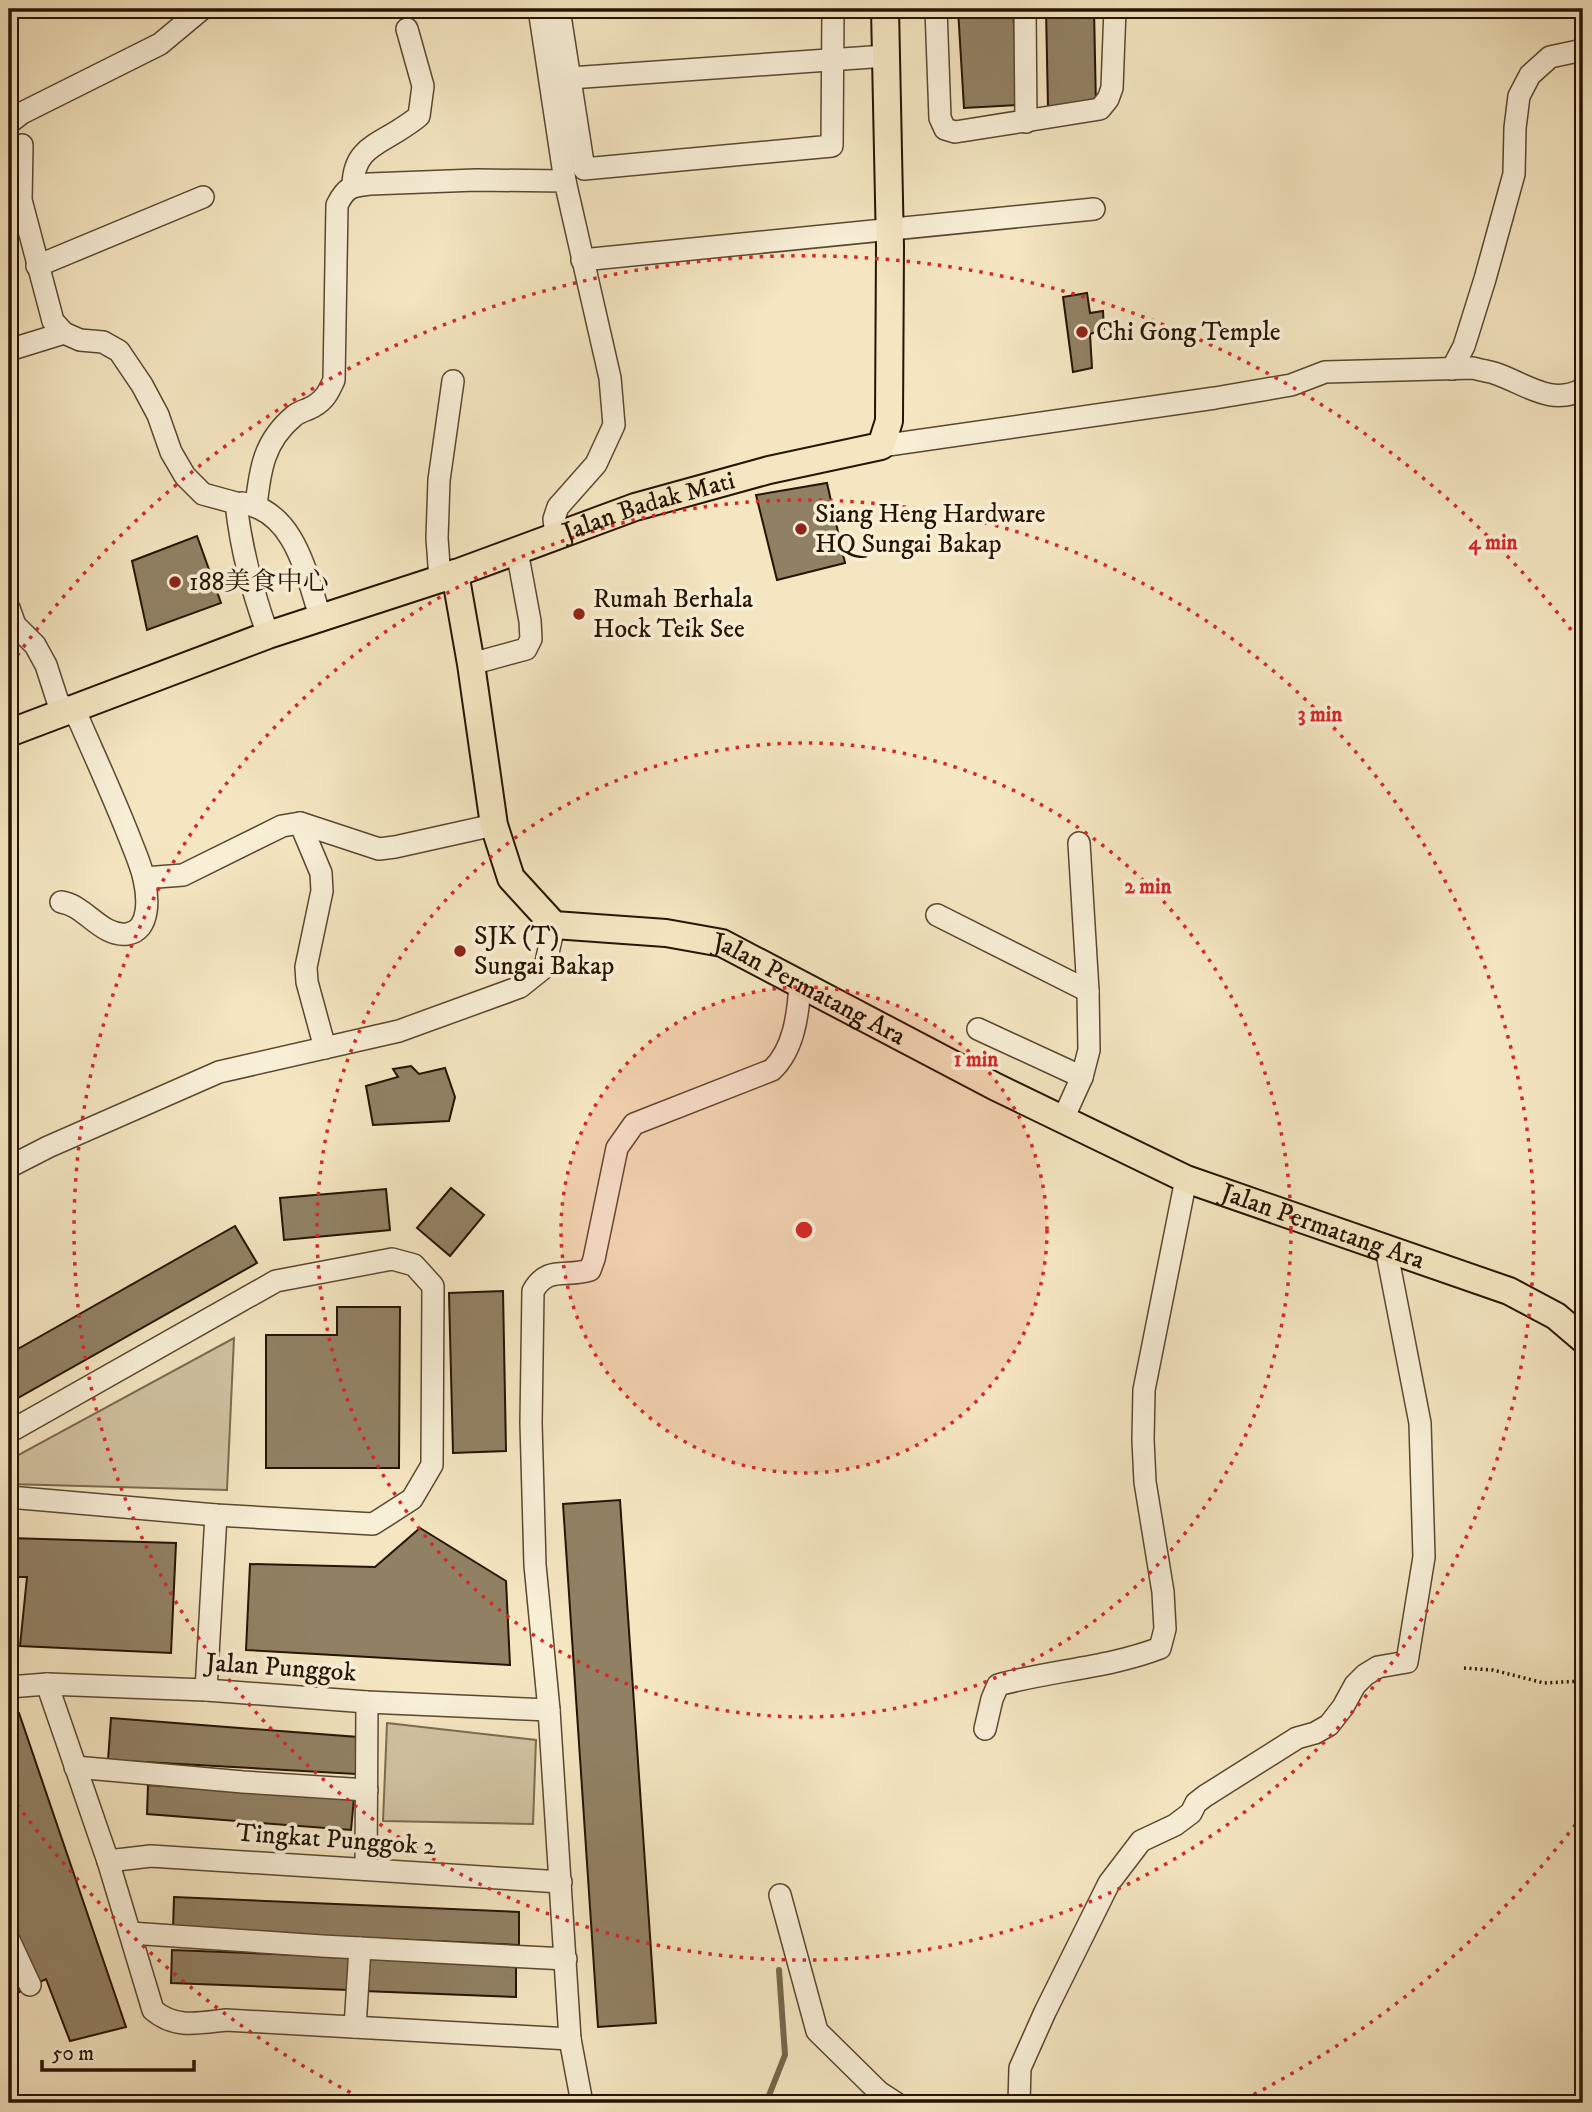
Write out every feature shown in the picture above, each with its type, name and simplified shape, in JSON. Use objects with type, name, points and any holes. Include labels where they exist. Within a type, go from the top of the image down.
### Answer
[{"type":"main road","points":[[881,446],[889,421],[890,229],[886,9]]},
{"type":"main road","name":"Jalan Badak Mati","points":[[9,733],[320,616],[447,576],[635,508],[769,470],[881,446]]},
{"type":"main road","points":[[447,576],[471,664],[494,825],[511,878],[554,925]]},
{"type":"main road","name":"Jalan Permatang Ara","points":[[554,925],[666,933],[722,943],[996,1087],[1186,1179],[1509,1291],[1556,1316],[1583,1339]]},
{"type":"street","points":[[9,123],[22,113],[160,44],[202,9]]},
{"type":"street","points":[[539,9],[565,181],[610,378],[614,425],[596,464],[558,508],[554,519],[556,536]]},
{"type":"street","points":[[559,9],[584,169],[832,146],[832,9]]},
{"type":"street","points":[[936,9],[940,118],[945,129],[955,132],[1100,109],[1112,88],[1115,9]]},
{"type":"street","points":[[1025,9],[1026,122]]},
{"type":"street","points":[[353,185],[353,174],[360,156],[419,116],[423,86],[407,29]]},
{"type":"street","points":[[1452,369],[1464,346],[1514,174],[1515,128],[1520,96],[1530,75],[1550,57],[1583,50]]},
{"type":"street","points":[[570,79],[886,56]]},
{"type":"street","points":[[22,145],[21,200],[53,321],[64,334],[80,340],[103,342],[119,351],[158,415],[170,452],[185,476],[203,494],[246,504],[285,527],[297,548],[320,616]]},
{"type":"street","points":[[268,635],[243,554],[246,504],[277,433],[296,414],[316,405],[327,396],[334,380],[337,205],[342,195],[353,185],[476,180],[565,181]]},
{"type":"street","points":[[37,266],[203,197]]},
{"type":"street","points":[[582,260],[1094,209]]},
{"type":"street","points":[[9,351],[64,334]]},
{"type":"street","points":[[881,446],[1253,392],[1291,385],[1325,372],[1473,368],[1553,396],[1572,395],[1583,388]]},
{"type":"street","points":[[447,576],[437,538],[439,480],[453,381]]},
{"type":"street","points":[[471,664],[526,649],[531,639],[517,551]]},
{"type":"street","points":[[9,608],[15,625],[35,645],[46,665],[58,702],[79,720],[120,813],[144,878],[146,914],[142,925],[128,934],[112,931],[73,905],[61,902]]},
{"type":"street","points":[[144,878],[183,875],[282,826],[300,823],[379,849],[494,825]]},
{"type":"street","points":[[300,823],[321,873],[321,891],[306,967],[307,982],[325,1048]]},
{"type":"street","points":[[1063,1119],[1082,1077],[1089,1050],[1079,843]]},
{"type":"street","points":[[937,915],[1088,991]]},
{"type":"street","points":[[9,1167],[48,1147],[219,1072],[399,1031],[520,987],[545,967],[554,925]]},
{"type":"street","points":[[582,2103],[570,2039],[549,1710],[535,1565],[531,1423],[533,1291],[540,1279],[551,1274],[590,1269],[617,1148],[634,1124],[772,1070],[782,1061],[794,1028],[800,985]]},
{"type":"street","points":[[978,1029],[1082,1077]]},
{"type":"street","points":[[985,1729],[998,1685],[1024,1678],[1081,1670],[1133,1658],[1160,1648],[1165,1629],[1163,1592],[1145,1482],[1144,1390],[1186,1179]]},
{"type":"street","points":[[1019,2103],[1020,2068],[1045,2012],[1109,1883],[1141,1841],[1175,1825],[1191,1813],[1196,1803],[1205,1796],[1297,1738],[1315,1733],[1329,1725],[1355,1685],[1365,1675],[1378,1667],[1408,1662],[1424,1558],[1420,1423],[1386,1248]]},
{"type":"street","points":[[9,1432],[276,1281],[392,1259],[414,1265],[433,1286],[432,1465],[412,1499],[373,1524],[216,1515],[9,1497]]},
{"type":"street","points":[[206,1690],[216,1515]]},
{"type":"street","points":[[47,1684],[108,1861],[153,2010],[165,2020],[189,2024],[226,2020],[570,2039]]},
{"type":"street","name":"Jalan Punggok","points":[[9,1688],[47,1684],[206,1690],[367,1702],[549,1710]]},
{"type":"street","points":[[366,1870],[367,1702]]},
{"type":"street","points":[[75,1766],[243,1782],[367,1790]]},
{"type":"street","name":"Tingkat Punggok 2","points":[[108,1861],[151,1856],[561,1882]]},
{"type":"street","points":[[780,1895],[817,2031],[879,2092],[896,2103],[901,2103]]},
{"type":"street","points":[[130,1933],[566,1959]]},
{"type":"street","points":[[9,1940],[30,1985]]},
{"type":"street","points":[[355,2027],[360,1948]]},
{"type":"path","points":[[1464,1668],[1493,1670],[1544,1683],[1583,1681]]},
{"type":"shaded area","points":[[234,1338],[227,1490],[9,1484],[9,1460]]},
{"type":"shaded area","points":[[387,1723],[536,1740],[533,1824],[383,1821]]},
{"type":"building","points":[[958,9],[1013,9],[1019,105],[964,108]]},
{"type":"building","points":[[1046,9],[1094,9],[1096,107],[1048,108]]},
{"type":"building","name":"Chi Gong Temple","points":[[1087,293],[1090,313],[1103,311],[1104,329],[1090,334],[1092,368],[1073,372],[1063,297]]},
{"type":"building","name":"Siang Heng Hardware HQ Sungai Bakap","points":[[827,483],[845,563],[777,580],[756,495]]},
{"type":"building","name":"188美食中心","points":[[197,536],[221,603],[147,630],[132,561]]},
{"type":"building","points":[[411,1066],[419,1074],[445,1068],[455,1097],[449,1121],[373,1125],[366,1086],[398,1077],[393,1069]]},
{"type":"building","points":[[451,1188],[484,1215],[450,1256],[417,1228]]},
{"type":"building","points":[[386,1189],[390,1230],[284,1240],[280,1198]]},
{"type":"building","points":[[235,1226],[257,1263],[9,1403],[9,1354]]},
{"type":"building","points":[[503,1291],[506,1451],[453,1453],[449,1293]]},
{"type":"building","points":[[337,1307],[400,1307],[399,1468],[266,1468],[266,1335],[337,1335]]},
{"type":"building","points":[[620,1500],[656,2023],[598,2027],[563,1504]]},
{"type":"building","points":[[420,1528],[506,1581],[510,1665],[246,1650],[250,1564],[375,1567]]},
{"type":"building","points":[[9,1538],[176,1543],[171,1653],[20,1646],[27,1577],[9,1577]]},
{"type":"building","points":[[19,1713],[126,2027],[70,2041],[46,1979],[9,1997],[9,1716]]},
{"type":"building","points":[[111,1718],[358,1737],[356,1774],[108,1760]]},
{"type":"building","points":[[148,1785],[354,1798],[351,1830],[147,1814]]},
{"type":"building","points":[[174,1897],[519,1912],[519,1945],[173,1929]]},
{"type":"building","points":[[172,1950],[349,1957],[348,1990],[171,1983]]},
{"type":"building","points":[[367,1958],[516,1964],[516,1997],[364,1991]]},
{"type":"waterway","points":[[766,2103],[785,2055],[779,1970]]},
{"type":"place","name":"Chi Gong Temple","points":[[1082,332]]},
{"type":"place","name":"Siang Heng Hardware HQ Sungai Bakap","points":[[801,529]]},
{"type":"place","name":"188美食中心","points":[[175,582]]},
{"type":"place","name":"Rumah Berhala Hock Teik See","points":[[579,614]]},
{"type":"place","name":"SJK (T) Sungai Bakap","points":[[460,951]]}]
